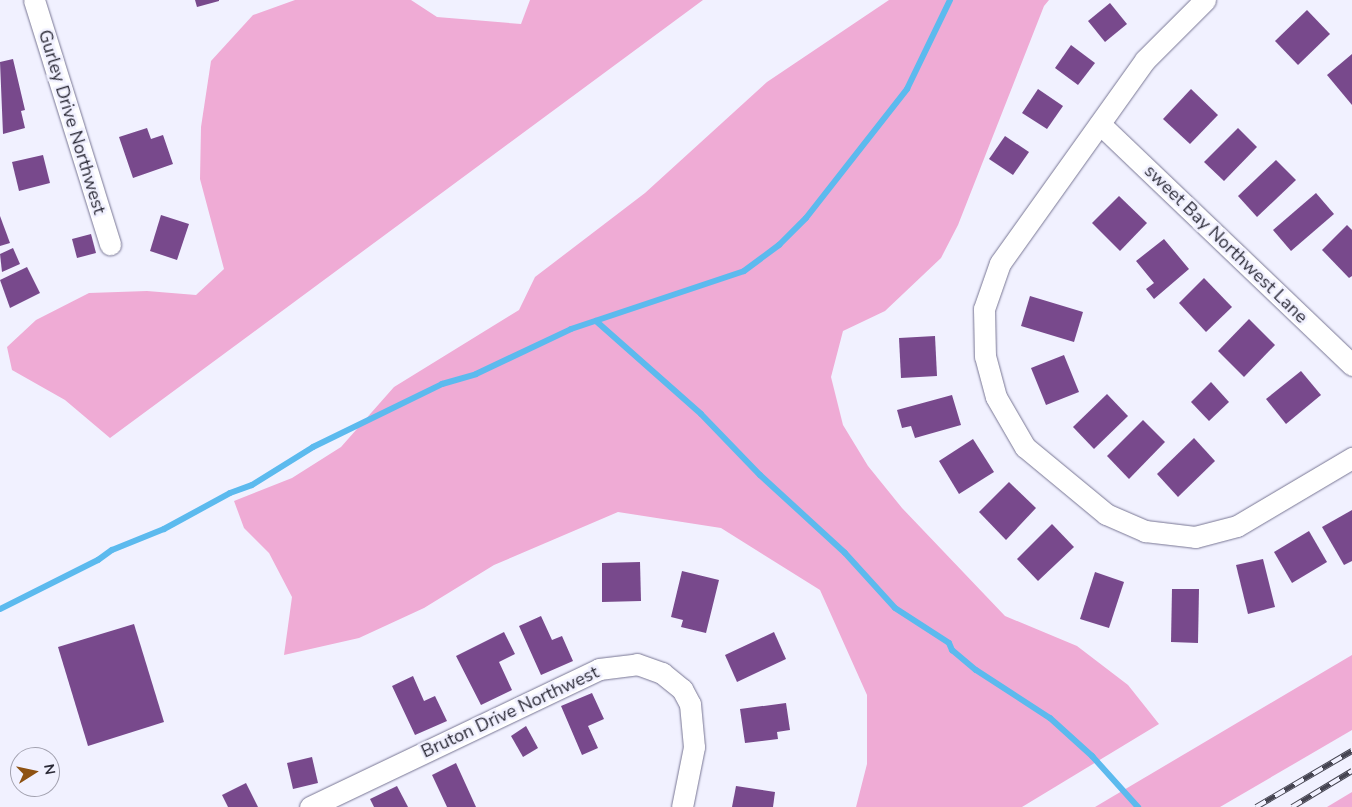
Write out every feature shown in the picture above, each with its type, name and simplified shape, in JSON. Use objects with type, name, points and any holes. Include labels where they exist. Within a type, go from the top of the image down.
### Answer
[{"type":"street","name":"Gurley Drive Northwest","points":[[34,0],[110,244]]},
{"type":"street","points":[[1205,0],[1146,60],[1000,263],[984,309],[985,356],[996,397],[1026,447],[1106,514],[1144,531],[1195,536],[1237,526],[1352,458]]},
{"type":"street","name":"sweet Bay Northwest Lane","points":[[1100,124],[1352,365]]},
{"type":"street","name":"Bruton Drive Northwest","points":[[310,807],[599,669],[637,664],[662,674],[682,689],[690,704],[694,747],[682,807]]},
{"type":"shaded area","points":[[295,0],[411,0],[437,17],[521,24],[530,0],[703,0],[110,438],[65,400],[12,370],[7,347],[36,320],[89,293],[147,291],[196,295],[224,269],[200,179],[201,127],[211,61],[253,15]]},
{"type":"shaded area","points":[[889,0],[1049,0],[1044,6],[958,225],[941,258],[885,311],[843,331],[831,377],[843,425],[868,466],[902,508],[1005,616],[1077,646],[1128,685],[1159,724],[1022,807],[856,807],[867,764],[867,695],[820,590],[721,528],[618,512],[494,565],[424,608],[359,638],[284,655],[292,597],[269,553],[244,528],[234,501],[292,478],[341,447],[394,387],[519,310],[535,277],[645,193],[767,82]]},
{"type":"shaded area","points":[[1352,655],[1352,730],[1220,807],[1095,807]]},
{"type":"shaded area","points":[[1352,792],[1352,807],[1327,807]]},
{"type":"building","points":[[195,0],[219,0],[219,1],[197,7]]},
{"type":"building","points":[[1110,3],[1127,24],[1105,42],[1088,21]]},
{"type":"building","points":[[1307,10],[1330,34],[1298,65],[1275,41]]},
{"type":"building","points":[[1071,45],[1095,63],[1078,85],[1055,68]]},
{"type":"building","points":[[1352,54],[1352,105],[1327,75]]},
{"type":"building","points":[[13,59],[25,110],[21,111],[25,128],[3,134],[0,62]]},
{"type":"building","points":[[1038,89],[1063,106],[1047,129],[1022,113]]},
{"type":"building","points":[[1191,89],[1218,115],[1190,144],[1163,119]]},
{"type":"building","points":[[147,128],[151,139],[163,135],[173,164],[133,178],[119,137]]},
{"type":"building","points":[[1238,128],[1257,147],[1224,181],[1204,162]]},
{"type":"building","points":[[1005,136],[1029,152],[1013,175],[989,159]]},
{"type":"building","points":[[43,155],[50,183],[19,191],[12,162]]},
{"type":"building","points":[[1276,160],[1296,180],[1257,217],[1238,196]]},
{"type":"building","points":[[1316,193],[1334,214],[1291,251],[1273,230]]},
{"type":"building","points":[[1119,196],[1147,223],[1120,251],[1092,223]]},
{"type":"building","points":[[161,215],[189,224],[177,260],[150,251]]},
{"type":"building","points":[[0,216],[10,243],[0,246]]},
{"type":"building","points":[[1347,225],[1352,230],[1352,276],[1349,278],[1322,250]]},
{"type":"building","points":[[91,234],[96,253],[77,258],[72,239]]},
{"type":"building","points":[[1164,239],[1189,269],[1154,299],[1146,289],[1154,283],[1136,261]]},
{"type":"building","points":[[13,248],[20,264],[2,272],[0,254]]},
{"type":"building","points":[[27,267],[40,293],[10,308],[0,280]]},
{"type":"building","points":[[1204,278],[1232,307],[1206,332],[1179,303]]},
{"type":"building","points":[[1030,296],[1083,312],[1074,342],[1021,326]]},
{"type":"building","points":[[1249,319],[1275,345],[1244,377],[1218,351]]},
{"type":"building","points":[[935,336],[937,376],[901,378],[899,338]]},
{"type":"building","points":[[1064,355],[1079,392],[1046,405],[1031,368]]},
{"type":"building","points":[[1301,371],[1321,395],[1286,424],[1266,399]]},
{"type":"building","points":[[1211,382],[1229,402],[1209,421],[1191,402]]},
{"type":"building","points":[[1107,394],[1128,416],[1094,449],[1073,427]]},
{"type":"building","points":[[952,395],[961,425],[915,438],[911,426],[902,428],[897,410]]},
{"type":"building","points":[[1143,420],[1165,442],[1129,479],[1107,456]]},
{"type":"building","points":[[1194,438],[1215,461],[1178,497],[1157,474]]},
{"type":"building","points":[[973,439],[994,472],[959,494],[939,461]]},
{"type":"building","points":[[1009,482],[1036,508],[1006,540],[979,512]]},
{"type":"building","points":[[1352,510],[1352,561],[1344,565],[1322,527]]},
{"type":"building","points":[[1052,524],[1074,547],[1038,581],[1017,559]]},
{"type":"building","points":[[1309,531],[1327,562],[1292,583],[1274,552]]},
{"type":"building","points":[[1263,559],[1275,607],[1248,614],[1236,565]]},
{"type":"building","points":[[640,562],[641,601],[602,602],[602,563]]},
{"type":"building","points":[[682,571],[719,580],[706,633],[681,627],[683,620],[671,617]]},
{"type":"building","points":[[1095,572],[1124,582],[1109,628],[1080,619]]},
{"type":"building","points":[[1172,589],[1199,589],[1198,643],[1171,642]]},
{"type":"building","points":[[541,616],[552,640],[562,636],[573,661],[541,675],[519,626]]},
{"type":"building","points":[[134,624],[164,722],[88,746],[58,647]]},
{"type":"building","points":[[504,632],[515,654],[499,662],[512,690],[481,705],[456,656]]},
{"type":"building","points":[[774,632],[786,659],[737,682],[725,655]]},
{"type":"building","points":[[413,676],[424,701],[435,696],[447,721],[415,735],[392,686]]},
{"type":"building","points":[[592,693],[604,719],[588,726],[598,748],[582,755],[561,706]]},
{"type":"building","points":[[786,703],[790,730],[777,732],[778,739],[745,743],[740,709]]},
{"type":"building","points":[[526,726],[538,748],[523,757],[511,736]]},
{"type":"building","points":[[312,757],[318,783],[293,789],[287,763]]},
{"type":"building","points":[[456,763],[476,807],[447,807],[432,775]]},
{"type":"building","points":[[246,783],[258,807],[228,807],[222,795]]},
{"type":"building","points":[[397,786],[408,807],[374,807],[370,799]]},
{"type":"building","points":[[736,786],[775,792],[773,807],[732,807]]},
{"type":"waterway","points":[[0,609],[98,560],[112,550],[164,529],[230,493],[252,485],[313,447],[442,384],[476,374],[571,329],[744,271],[779,245],[806,218],[907,89],[950,0]]},
{"type":"waterway","points":[[596,321],[701,414],[760,475],[845,553],[895,608],[949,643],[952,650],[976,670],[1050,718],[1092,756],[1138,807]]},
{"type":"railway","points":[[1256,807],[1352,751]]},
{"type":"railway","points":[[1292,807],[1352,771]]}]
